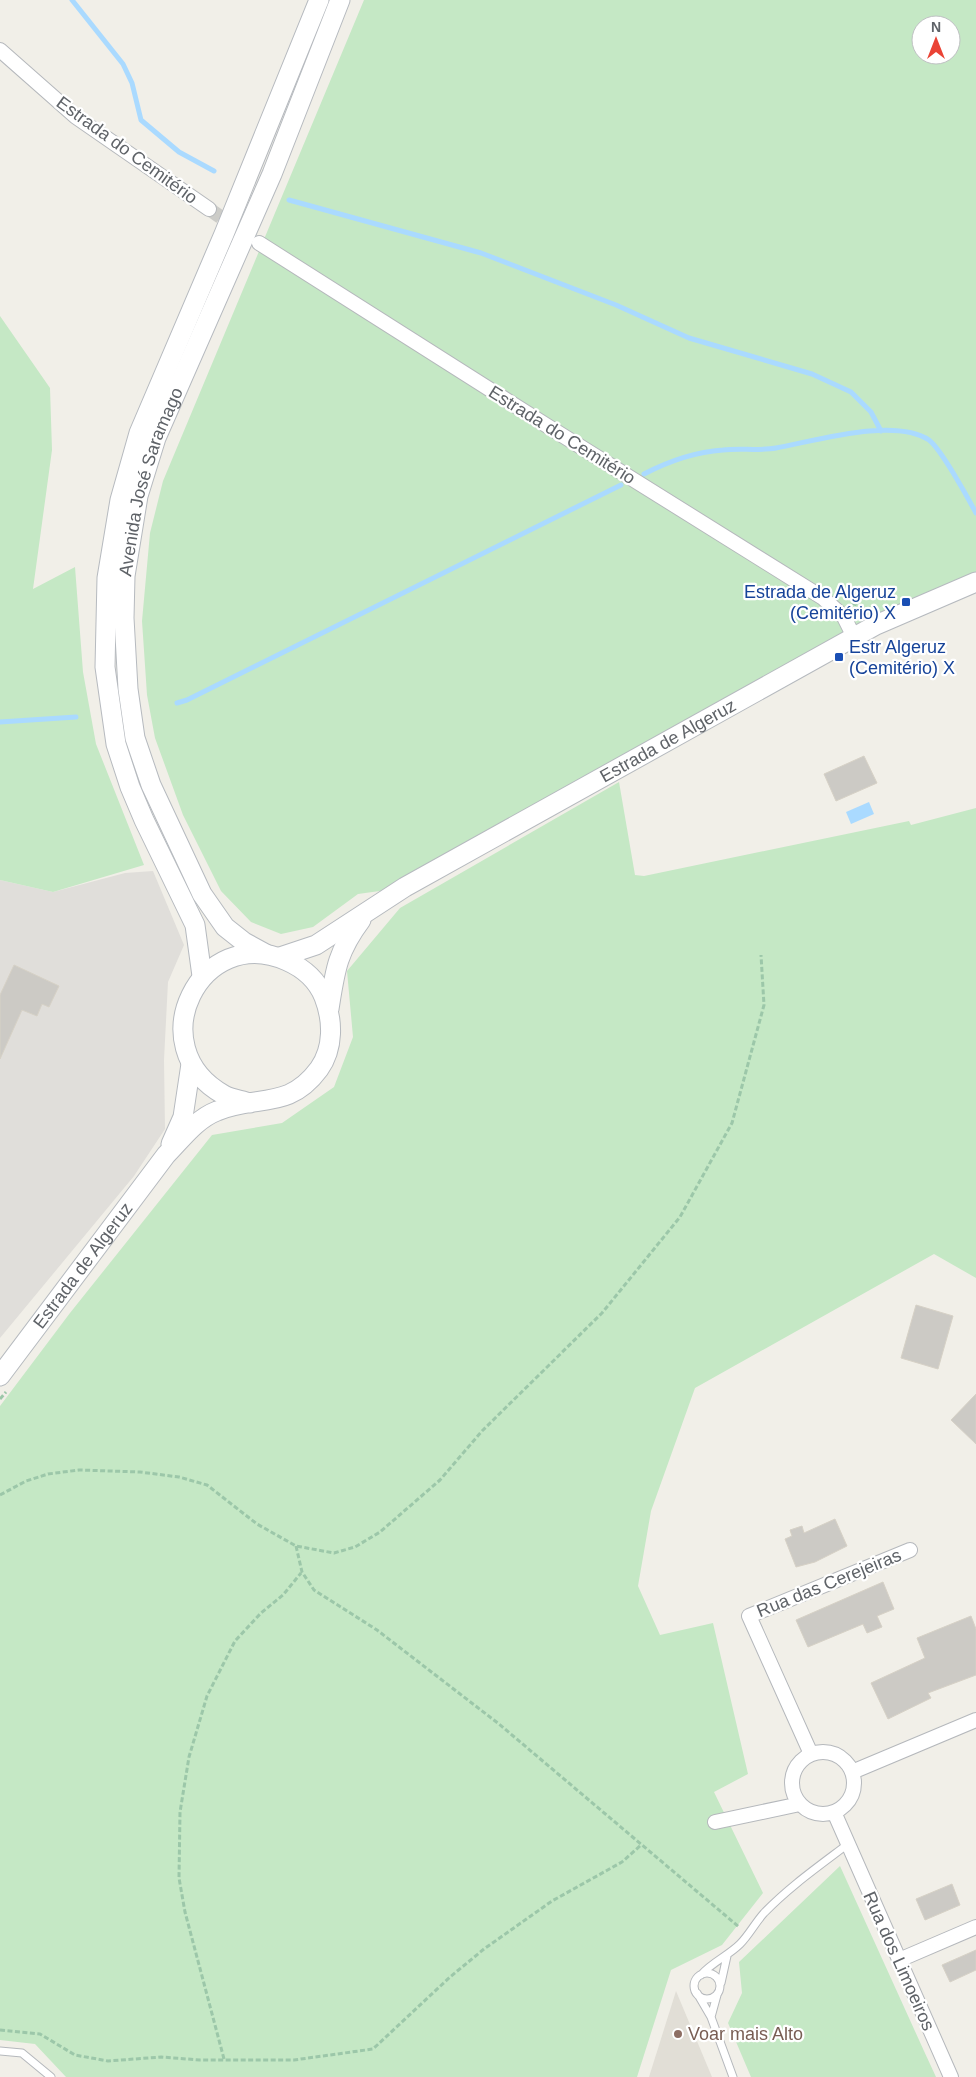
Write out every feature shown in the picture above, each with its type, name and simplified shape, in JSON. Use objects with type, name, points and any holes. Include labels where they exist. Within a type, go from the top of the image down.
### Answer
[{"type":"main road","name":"Avenida José Saramago","points":[[202,976],[195,926],[144,820],[130,787],[116,744],[105,667],[107,578],[120,500],[139,433],[224,234],[319,0]]},
{"type":"main road","name":"Avenida José Saramago","points":[[273,956],[244,942],[225,927],[202,894],[151,785],[135,738],[128,689],[124,618],[125,576],[138,496],[156,438],[272,174],[340,0]]},
{"type":"main road","name":"Estrada de Algeruz","points":[[250,1103],[226,1096],[206,1083],[191,1064],[183,1042],[182,1018],[189,996],[202,976],[221,963],[243,955],[273,956],[316,945],[405,888],[854,637],[888,619],[976,582]]},
{"type":"main road","name":"Estrada de Algeruz","points":[[0,1376],[166,1155],[206,1117],[218,1110],[250,1103],[270,1102],[290,1095],[307,1084],[320,1068],[328,1050],[331,1029],[329,1009],[335,969],[341,951],[367,912]]},
{"type":"main road","name":"Estrada de Algeruz","points":[[273,956],[296,965],[311,977],[322,992],[329,1009]]},
{"type":"main road","name":"Estrada de Algeruz","points":[[166,1155],[182,1117],[191,1064]]},
{"type":"street","name":"Estrada do Cemitério","points":[[0,50],[76,117],[209,209]]},
{"type":"street","name":"Estrada do Cemitério","points":[[259,243],[549,428],[823,598],[844,617],[854,637]]},
{"type":"street","name":"Rua das Cerejeiras","points":[[811,1754],[749,1616],[910,1550]]},
{"type":"street","points":[[852,1772],[976,1720]]},
{"type":"street","points":[[823,1752],[835,1755],[845,1762],[852,1772],[854,1784],[851,1796],[844,1806],[834,1812],[822,1814],[810,1811],[800,1804],[794,1794],[792,1782],[794,1771],[801,1761],[811,1754],[823,1752]]},
{"type":"street","points":[[715,1822],[800,1804]]},
{"type":"street","name":"Rua dos Limoeiros","points":[[834,1812],[951,2077]]},
{"type":"street","points":[[899,1960],[976,1927]]},
{"type":"lane","points":[[733,2077],[711,2017],[694,1985],[708,1966],[727,1956],[748,1934],[762,1915],[787,1891],[848,1844]]},
{"type":"lane","points":[[711,2017],[727,1956]]},
{"type":"lane","points":[[701,1975],[708,1973],[716,1976],[720,1986]]},
{"type":"lane","points":[[697,1993],[706,1999],[717,1995]]},
{"type":"lane","points":[[0,2051],[22,2053],[51,2077]]},
{"type":"path","points":[[0,1495],[26,1481],[48,1474],[79,1470],[140,1472],[179,1477],[206,1485],[256,1524],[296,1546],[334,1553],[355,1547],[380,1532],[440,1480],[482,1431],[602,1313],[680,1217],[732,1123],[764,1005],[761,955]]},
{"type":"path","points":[[296,1546],[302,1572],[314,1590],[377,1630],[499,1724],[748,1934]]},
{"type":"path","points":[[224,2059],[185,1912],[179,1878],[180,1812],[187,1766],[207,1696],[235,1641],[261,1612],[283,1595],[302,1572]]},
{"type":"path","points":[[0,2030],[40,2034],[75,2055],[108,2061],[161,2057],[200,2060],[294,2060],[373,2049],[450,1977],[491,1944],[552,1901],[622,1862],[641,1845]]},
{"type":"shaded area","points":[[153,871],[184,945],[168,982],[164,1060],[165,1129],[134,1176],[0,1338],[0,880],[53,892],[125,873]]},
{"type":"shaded area","name":"Voar mais Alto","points":[[676,1991],[712,2077],[649,2077]]},
{"type":"green space","points":[[364,0],[976,0],[976,576],[387,890],[358,894],[313,927],[281,934],[251,922],[221,891],[183,815],[155,738],[147,695],[142,621],[150,533],[163,481]]},
{"type":"green space","points":[[0,316],[50,388],[52,450],[33,589],[75,567],[83,672],[96,744],[144,865],[53,892],[0,880]]},
{"type":"green space","points":[[619,782],[635,875],[644,876],[909,821],[911,825],[976,808],[976,1278],[934,1254],[695,1388],[651,1511],[638,1586],[660,1635],[713,1623],[748,1774],[714,1792],[763,1893],[722,1945],[671,1970],[637,2077],[66,2077],[35,2044],[0,2040],[0,1406],[70,1313],[212,1135],[282,1123],[334,1087],[353,1037],[347,971],[400,908]]},
{"type":"green space","points":[[840,1866],[936,2077],[751,2077],[728,2023],[742,1993],[739,1962]]},
{"type":"water","points":[[869,802],[874,814],[851,824],[846,812]]},
{"type":"building","points":[[864,756],[877,783],[836,801],[824,774]]},
{"type":"building","points":[[14,965],[59,986],[49,1007],[42,1004],[37,1016],[22,1010],[0,1059],[0,995]]},
{"type":"building","points":[[916,1305],[953,1316],[938,1369],[901,1358]]},
{"type":"building","points":[[976,1394],[976,1444],[951,1420]]},
{"type":"building","points":[[835,1519],[847,1546],[815,1562],[796,1567],[785,1539],[792,1536],[790,1530],[802,1526],[804,1533]]},
{"type":"building","points":[[883,1582],[894,1609],[877,1616],[882,1627],[867,1633],[863,1624],[808,1647],[796,1620]]},
{"type":"building","points":[[971,1616],[976,1629],[976,1675],[928,1693],[931,1698],[888,1719],[871,1683],[925,1658],[917,1638]]},
{"type":"building","points":[[952,1884],[960,1905],[925,1920],[916,1899]]},
{"type":"building","points":[[976,1950],[976,1970],[950,1982],[942,1965]]},
{"type":"waterway","points":[[72,0],[123,64],[132,83],[141,120],[179,152],[214,171]]},
{"type":"waterway","points":[[289,200],[481,253],[616,305],[689,338],[812,374],[851,392],[871,412],[881,431]]},
{"type":"waterway","points":[[644,474],[672,461],[712,451],[770,449],[832,436],[875,431],[914,433],[929,440],[934,445],[954,474],[976,513]]},
{"type":"waterway","points":[[177,703],[187,700],[621,485]]},
{"type":"waterway","points":[[0,722],[76,717]]},
{"type":"tunnel","points":[[209,209],[235,227]]},
{"type":"place","name":"Estrada de Algeruz (Cemitério) X","points":[[906,602]]},
{"type":"place","name":"Estr Algeruz (Cemitério) X","points":[[839,657]]},
{"type":"place","name":"Voar mais Alto","points":[[678,2034]]}]
